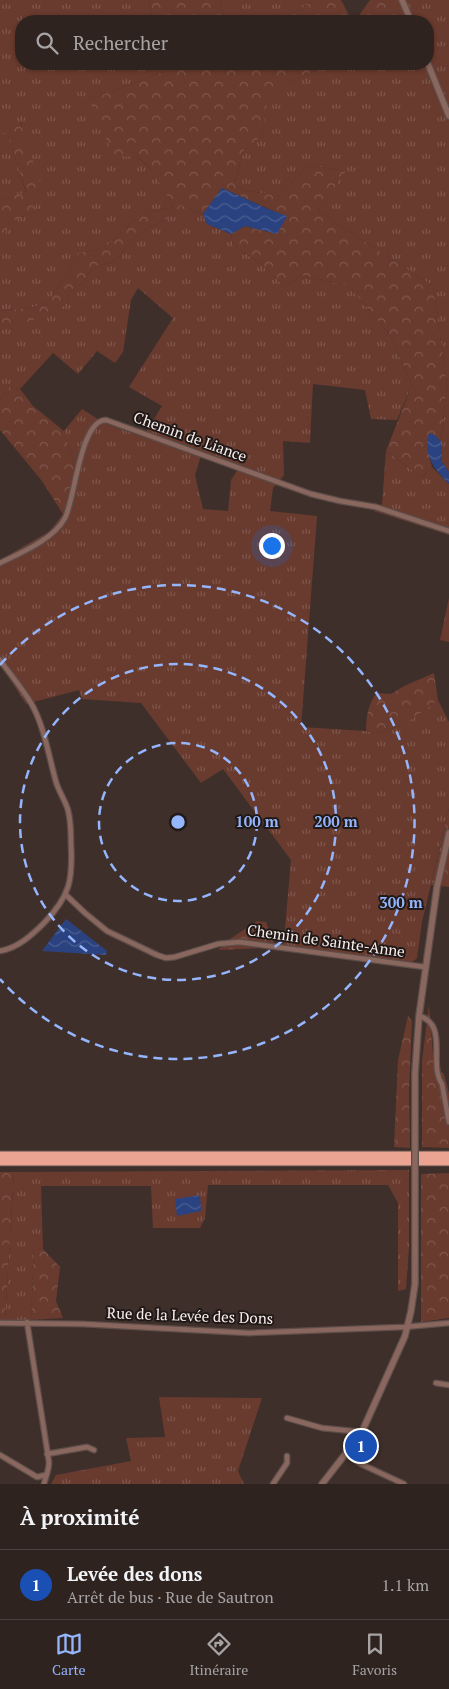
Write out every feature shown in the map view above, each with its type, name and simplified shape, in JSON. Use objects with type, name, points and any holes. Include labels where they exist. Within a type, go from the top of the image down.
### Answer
[{"type":"highway","points":[[0,1155],[449,1155]]},
{"type":"highway","points":[[0,1162],[449,1162]]},
{"type":"street","points":[[402,0],[408,15]]},
{"type":"street","points":[[430,70],[449,116]]},
{"type":"street","name":"Chemin de Liance","points":[[0,563],[35,546],[53,532],[65,518],[79,463],[90,433],[97,423],[102,420],[311,494],[376,507],[449,530]]},
{"type":"street","points":[[0,660],[31,703],[37,716],[57,785],[67,808],[70,821],[72,863],[70,882],[66,895],[52,914],[37,930],[20,943],[0,951]]},
{"type":"street","points":[[322,1484],[362,1432],[402,1346],[413,1302],[415,1274],[415,1073],[419,1016],[436,887],[449,832]]},
{"type":"street","name":"Chemin de Sainte-Anne","points":[[66,895],[106,932],[134,946],[166,958],[218,944],[239,942],[426,967]]},
{"type":"street","points":[[419,1016],[432,1021],[435,1026],[438,1048],[438,1079],[442,1084],[449,1122]]},
{"type":"street","points":[[27,1322],[49,1470],[44,1484]]},
{"type":"street","name":"Rue de la Levée des Dons","points":[[0,1323],[83,1324],[248,1333],[449,1323]]},
{"type":"street","points":[[436,1383],[449,1385]]},
{"type":"street","points":[[287,1418],[322,1428],[362,1432]]},
{"type":"street","points":[[47,1454],[87,1447],[94,1450]]},
{"type":"street","points":[[346,1454],[361,1464],[404,1484]]},
{"type":"street","points":[[0,1455],[34,1476],[39,1478],[46,1475]]},
{"type":"street","points":[[273,1484],[287,1463],[287,1456]]},
{"type":"green space","points":[[0,0],[149,0],[152,15],[15,15],[15,70],[163,70],[163,72],[89,100],[135,157],[153,172],[173,207],[139,217],[113,241],[100,249],[79,252],[72,268],[46,303],[0,311],[0,247],[3,245],[7,223],[34,212],[21,123],[0,124]]},
{"type":"green space","points":[[149,0],[220,0],[224,15],[152,15]]},
{"type":"green space","points":[[220,0],[314,0],[290,15],[224,15]]},
{"type":"green space","points":[[314,0],[341,0],[349,15],[290,15]]},
{"type":"green space","points":[[370,0],[421,0],[419,7],[414,10],[415,15],[359,15]]},
{"type":"green space","points":[[421,0],[449,0],[449,472],[442,462],[441,442],[447,384],[433,286],[318,211],[345,171],[308,165],[280,196],[243,190],[234,184],[244,150],[262,136],[267,96],[294,80],[316,70],[434,70],[434,15],[414,15],[413,10],[419,7]]},
{"type":"green space","points":[[163,70],[316,70],[294,80],[268,96],[262,136],[244,150],[234,184],[243,190],[280,196],[308,165],[346,171],[318,211],[433,286],[447,384],[441,442],[438,439],[429,457],[432,467],[422,477],[386,451],[412,385],[390,335],[349,286],[301,275],[285,287],[261,264],[233,245],[231,234],[245,226],[276,234],[287,217],[222,188],[203,214],[181,206],[172,216],[145,230],[129,243],[121,255],[111,263],[96,266],[89,272],[83,283],[70,291],[67,302],[59,311],[0,331],[0,311],[46,303],[72,268],[79,252],[100,249],[113,241],[139,217],[173,207],[146,164],[134,157],[114,157],[89,100],[163,72]]},
{"type":"green space","points":[[20,122],[42,188],[34,212],[8,223],[3,246],[0,247],[0,200],[26,192],[7,133],[0,133],[0,124]]},
{"type":"green space","points":[[7,132],[26,193],[0,200],[0,133]]},
{"type":"green space","points":[[181,206],[203,214],[207,224],[231,234],[233,245],[261,264],[285,287],[301,275],[349,286],[390,335],[412,385],[397,420],[371,419],[365,390],[313,384],[310,443],[283,441],[284,475],[273,488],[270,511],[317,516],[301,727],[385,731],[404,723],[438,700],[449,722],[449,808],[422,922],[417,958],[408,966],[283,951],[291,860],[223,769],[201,783],[141,703],[82,699],[79,690],[26,704],[0,664],[0,560],[50,531],[63,514],[74,464],[64,431],[82,409],[104,423],[143,437],[162,406],[129,387],[173,318],[138,288],[131,300],[123,352],[115,363],[97,351],[78,374],[53,353],[20,389],[9,387],[0,400],[0,331],[67,302],[70,291],[83,283],[89,272],[96,266],[111,263],[121,255],[129,243],[145,230],[172,216]],"holes":[[[202,452],[240,466],[231,480],[228,511],[203,509],[195,475]]]},
{"type":"green space","points":[[9,387],[20,389],[33,406],[64,431],[74,464],[63,514],[42,481],[0,430],[0,400]]},
{"type":"green space","points":[[386,451],[422,477],[432,467],[449,484],[449,535],[374,511],[382,504]]},
{"type":"green space","points":[[449,598],[449,642],[440,640]]},
{"type":"green space","points":[[434,673],[438,700],[414,718],[395,728],[385,731],[366,731],[368,711],[371,701],[377,693],[391,694]]},
{"type":"green space","points":[[449,808],[449,887],[431,885]]},
{"type":"green space","points":[[257,921],[266,922],[274,943],[283,944],[283,951],[260,948],[218,950],[230,939]]},
{"type":"green space","points":[[429,1005],[434,1068],[444,1074],[449,1093],[449,1148],[422,1147],[422,1061]]},
{"type":"green space","points":[[408,1016],[412,1021],[409,1091],[410,1148],[394,1147],[398,1060]]},
{"type":"green space","points":[[409,1170],[409,1247],[406,1289],[398,1291],[398,1203],[388,1185],[208,1185],[205,1218],[200,1228],[153,1228],[151,1186],[41,1186],[43,1249],[34,1248],[31,1320],[5,1320],[14,1172]]},
{"type":"green space","points":[[0,1172],[14,1172],[5,1320],[0,1320]]},
{"type":"green space","points":[[449,1173],[449,1318],[421,1322],[421,1174]]},
{"type":"green space","points":[[34,1247],[43,1249],[60,1267],[56,1301],[63,1318],[31,1320]]},
{"type":"green space","points":[[159,1397],[262,1398],[238,1471],[244,1484],[51,1484],[56,1475],[131,1461],[126,1438],[165,1437]]},
{"type":"water","points":[[222,188],[287,216],[277,234],[245,226],[231,234],[207,224],[203,214]]},
{"type":"water","points":[[429,433],[435,435],[441,442],[442,462],[449,472],[449,484],[431,462],[427,448]]},
{"type":"water","points":[[66,919],[107,951],[106,955],[42,951]]},
{"type":"water","points":[[200,1195],[201,1211],[177,1216],[175,1199]]},
{"type":"place","name":"Levée des dons","points":[[361,1446]]}]
